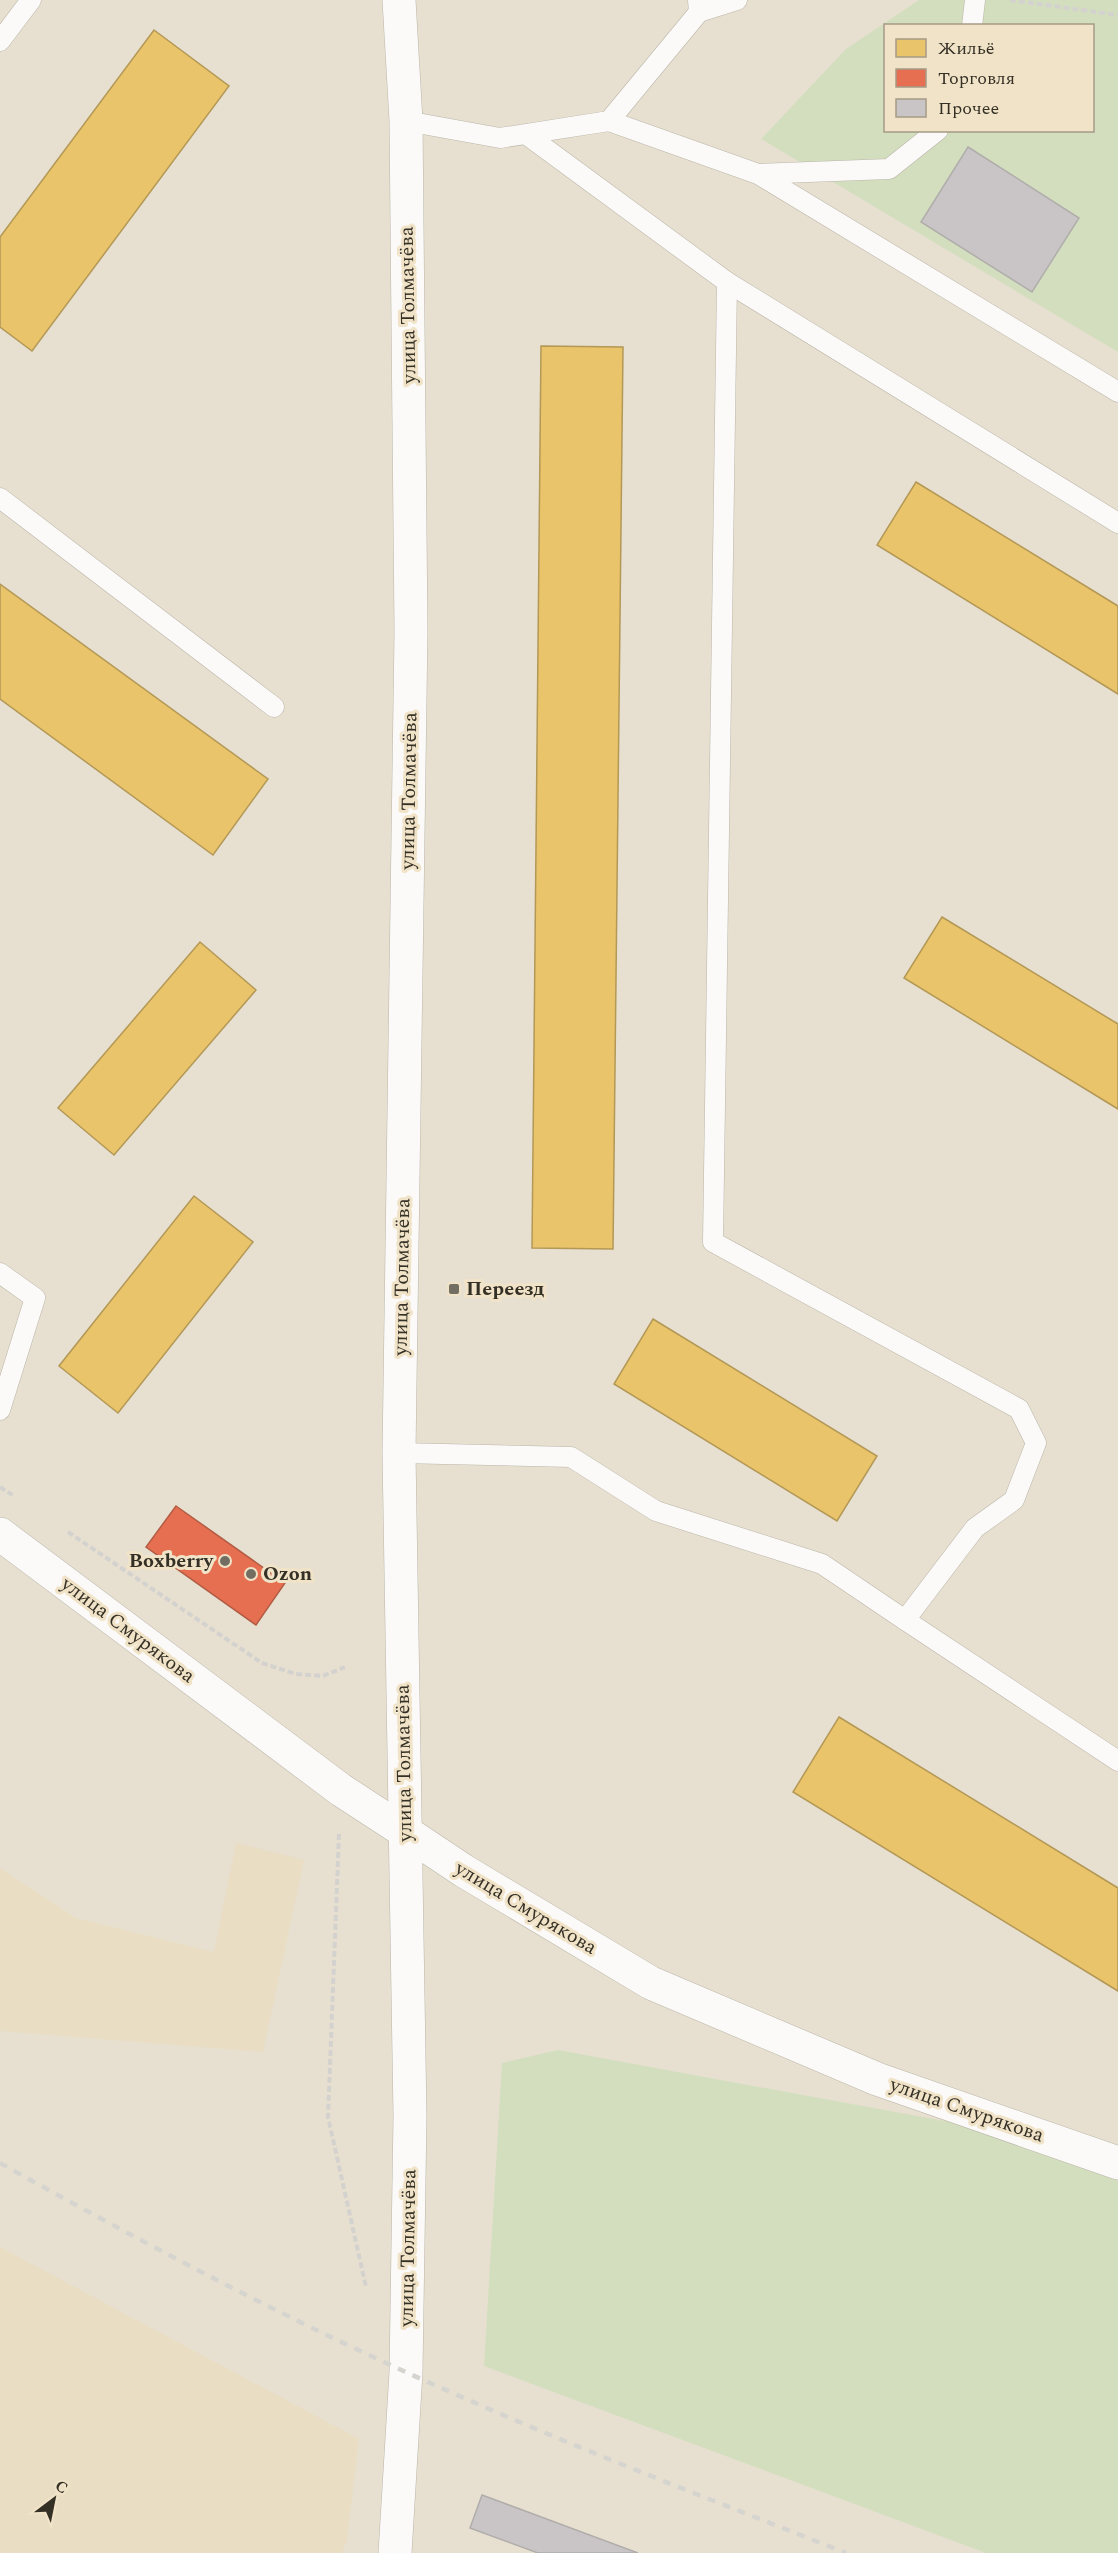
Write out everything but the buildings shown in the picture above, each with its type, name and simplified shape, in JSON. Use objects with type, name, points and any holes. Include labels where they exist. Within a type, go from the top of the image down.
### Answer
[{"type":"street","name":"улица Толмачёва","points":[[395,2553],[407,2350],[410,2116],[399,1453],[411,631],[406,121],[399,0]]},
{"type":"street","name":"улица Смурякова","points":[[0,1534],[340,1790],[464,1871],[651,1983],[877,2079],[1118,2163]]},
{"type":"lane","points":[[0,41],[31,0]]},
{"type":"lane","points":[[609,121],[698,6],[736,0]]},
{"type":"lane","points":[[972,24],[975,0]]},
{"type":"lane","points":[[406,121],[500,138],[609,121],[758,174],[1118,392]]},
{"type":"lane","points":[[758,174],[889,169],[935,132]]},
{"type":"lane","points":[[527,135],[727,282],[1118,524]]},
{"type":"lane","points":[[727,282],[713,1242],[1019,1409],[1036,1443],[1014,1500],[975,1528],[904,1620]]},
{"type":"lane","points":[[0,498],[274,707]]},
{"type":"lane","points":[[0,1273],[35,1298],[0,1410]]},
{"type":"lane","points":[[399,1453],[571,1457],[656,1512],[822,1564],[1118,1761]]},
{"type":"path","points":[[1010,0],[1118,15]]},
{"type":"path","points":[[0,1487],[19,1500]]},
{"type":"path","points":[[58,1526],[262,1663],[296,1674],[323,1676],[345,1667]]},
{"type":"path","points":[[339,1830],[328,2117],[367,2292]]},
{"type":"shaded area","points":[[236,1843],[304,1860],[263,2052],[0,2031],[0,1868],[76,1918],[214,1952]]},
{"type":"shaded area","points":[[0,2247],[359,2439],[347,2540],[342,2553],[0,2553]]},
{"type":"green space","points":[[919,0],[1118,0],[1118,352],[761,139],[846,49]]},
{"type":"green space","points":[[558,2050],[1118,2153],[1118,2553],[986,2553],[484,2366],[502,2063]]},
{"type":"railway","points":[[0,2163],[225,2284],[397,2368],[552,2436],[846,2553]]},
{"type":"place","name":"Переезд","points":[[454,1289]]},
{"type":"place","name":"Boxberry","points":[[225,1561]]},
{"type":"place","name":"Ozon","points":[[251,1574]]}]
